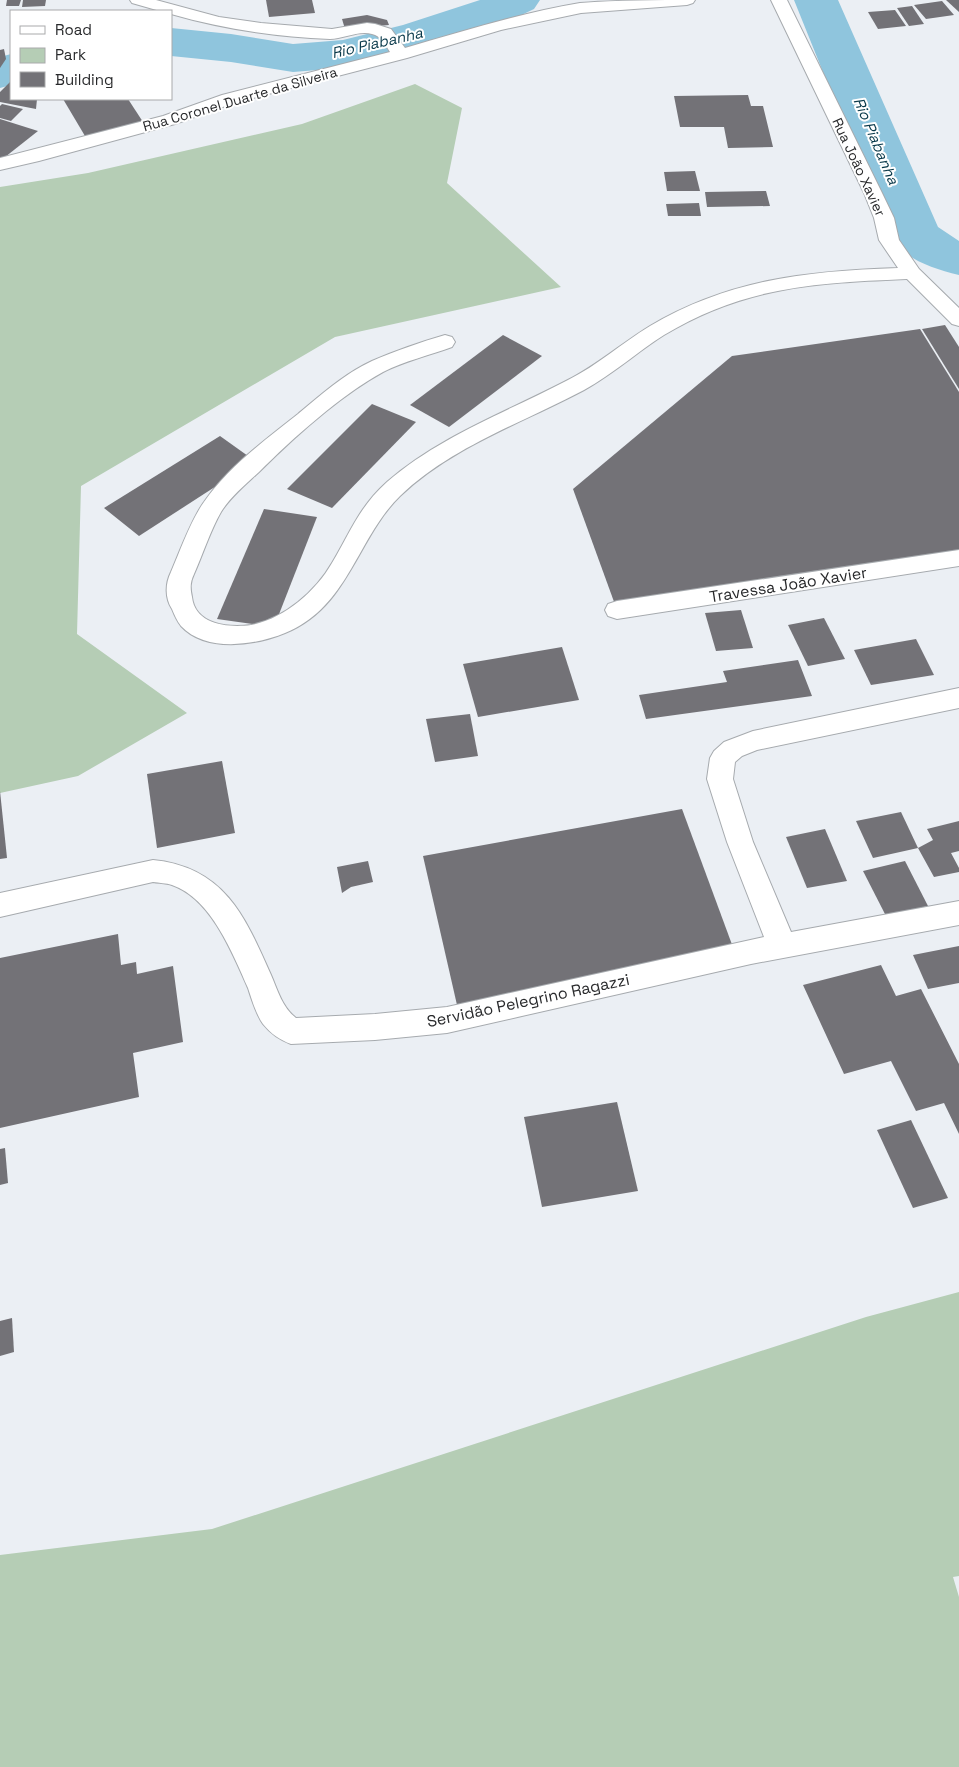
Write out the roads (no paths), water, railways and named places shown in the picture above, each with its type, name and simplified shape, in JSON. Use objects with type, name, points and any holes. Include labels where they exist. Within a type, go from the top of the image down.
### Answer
[{"type":"street","points":[[138,0],[226,23],[332,34],[366,28],[381,30],[394,45]]},
{"type":"street","name":"Rua Coronel Duarte da Silveira","points":[[0,164],[160,123],[394,45],[498,26],[581,8],[687,0]]},
{"type":"street","name":"Rua João Xavier","points":[[779,0],[873,193],[884,218],[889,240],[912,273],[959,320]]},
{"type":"street","points":[[445,342],[379,366],[342,388],[271,447],[235,481],[212,507],[178,582],[177,594],[181,605],[188,618],[200,629],[215,634],[254,635],[277,627],[295,617],[326,587],[340,570],[357,535],[371,514],[396,488],[422,466],[461,442],[587,379],[637,342],[670,324],[747,291],[786,282],[830,276],[912,273]]},
{"type":"street","name":"Travessa João Xavier","points":[[617,610],[959,558]]},
{"type":"street","points":[[782,946],[737,833],[720,779],[723,758],[733,749],[753,741],[959,698]]},
{"type":"street","name":"Servidão Pelegrino Ragazzi","points":[[0,905],[153,871],[178,874],[197,883],[211,895],[223,910],[235,930],[273,1014],[291,1030],[376,1027],[447,1020],[782,946],[959,913]]},
{"type":"waterway","name":"Rio Piabanha","points":[[172,42],[231,48],[293,58],[343,54],[419,35],[493,11],[518,0]]},
{"type":"waterway","name":"Rio Piabanha","points":[[816,0],[915,236],[942,254],[959,259]]},
{"type":"waterway","name":"Rio Piabanha","points":[[0,74],[10,69]]}]
